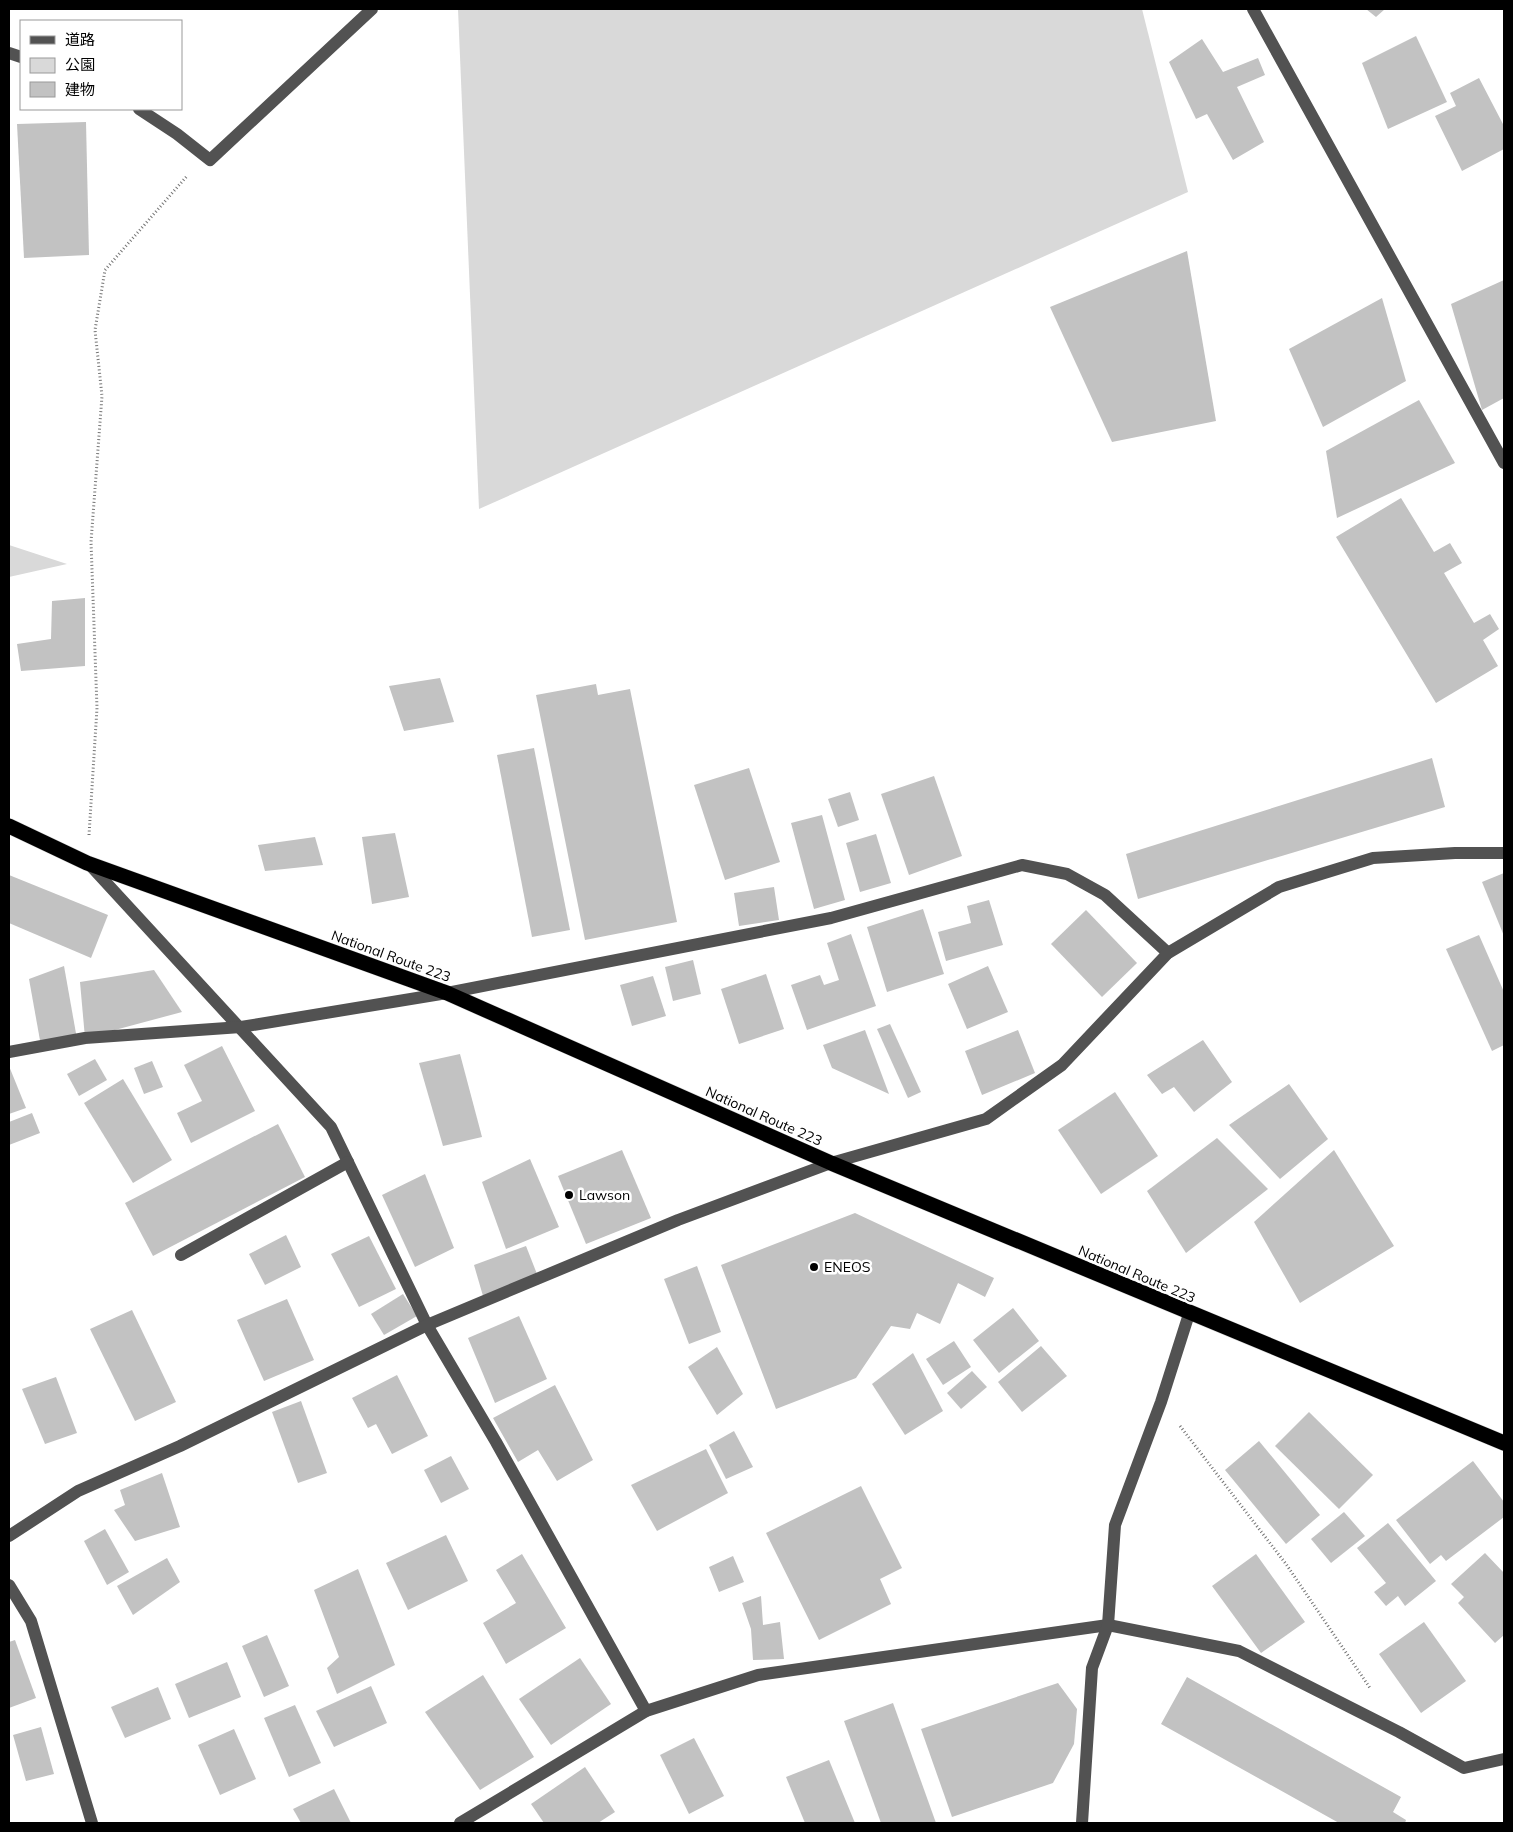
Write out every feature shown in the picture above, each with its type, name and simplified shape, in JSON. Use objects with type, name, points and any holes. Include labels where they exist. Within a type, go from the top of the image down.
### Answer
[{"type":"highway","name":"National Route 223","points":[[9,826],[88,863],[447,994],[831,1163],[1189,1314],[1504,1443]]},
{"type":"street","points":[[141,110],[178,134],[210,160],[372,9]]},
{"type":"street","points":[[1253,9],[1504,463]]},
{"type":"street","points":[[9,1536],[78,1491],[180,1446],[427,1325],[678,1220],[831,1163],[986,1119],[1062,1065],[1168,953],[1279,887],[1373,858],[1455,853],[1504,853]]},
{"type":"street","points":[[88,863],[241,1027],[331,1127],[427,1325],[496,1442],[646,1711]]},
{"type":"street","points":[[9,1052],[85,1038],[241,1027],[447,994],[831,918],[1022,865],[1067,874],[1105,895],[1168,953]]},
{"type":"street","points":[[181,1255],[348,1162]]},
{"type":"street","points":[[1082,1823],[1092,1668],[1108,1625],[1115,1525],[1161,1402],[1189,1314]]},
{"type":"street","points":[[9,1585],[31,1621],[92,1823]]},
{"type":"street","points":[[460,1823],[646,1711],[758,1675],[1108,1625],[1239,1651],[1399,1732],[1464,1768],[1504,1759]]},
{"type":"path","points":[[88,863],[97,708],[92,542],[102,396],[96,330],[105,270],[187,176],[210,160]]},
{"type":"path","points":[[1161,1402],[1286,1564],[1372,1692]]},
{"type":"green space","points":[[458,9],[1142,9],[1188,192],[479,509]]},
{"type":"green space","points":[[9,545],[67,564],[9,577]]},
{"type":"building","points":[[1366,9],[1385,9],[1376,17]]},
{"type":"building","points":[[1416,36],[1447,102],[1388,129],[1362,63]]},
{"type":"building","points":[[1202,39],[1223,72],[1258,58],[1265,75],[1237,87],[1264,142],[1233,160],[1207,114],[1196,119],[1169,62]]},
{"type":"building","points":[[1479,78],[1504,126],[1504,149],[1462,171],[1435,116],[1456,106],[1450,93]]},
{"type":"building","points":[[86,122],[89,255],[24,258],[17,124]]},
{"type":"building","points":[[1187,251],[1216,421],[1112,442],[1050,307]]},
{"type":"building","points":[[1504,280],[1504,398],[1482,410],[1451,304]]},
{"type":"building","points":[[1382,298],[1406,381],[1323,427],[1289,349]]},
{"type":"building","points":[[1419,400],[1455,463],[1337,518],[1326,451]]},
{"type":"building","points":[[1401,498],[1434,552],[1450,543],[1462,563],[1444,573],[1474,623],[1490,614],[1499,629],[1483,640],[1498,666],[1436,703],[1336,537]]},
{"type":"building","points":[[85,598],[85,666],[21,671],[17,644],[51,639],[52,601]]},
{"type":"building","points":[[440,678],[454,722],[404,731],[389,686]]},
{"type":"building","points":[[596,684],[598,695],[630,689],[677,922],[585,940],[536,695]]},
{"type":"building","points":[[534,748],[570,930],[532,937],[497,755]]},
{"type":"building","points":[[1432,758],[1445,807],[1138,899],[1126,854]]},
{"type":"building","points":[[749,768],[780,862],[725,880],[694,785]]},
{"type":"building","points":[[934,776],[962,856],[909,875],[881,794]]},
{"type":"building","points":[[850,792],[859,820],[838,827],[828,799]]},
{"type":"building","points":[[822,815],[845,900],[814,909],[791,823]]},
{"type":"building","points":[[395,833],[409,897],[372,904],[362,837]]},
{"type":"building","points":[[876,834],[891,883],[860,892],[846,843]]},
{"type":"building","points":[[315,837],[323,865],[265,871],[258,845]]},
{"type":"building","points":[[1504,873],[1504,936],[1482,882]]},
{"type":"building","points":[[9,875],[108,915],[91,958],[9,923]]},
{"type":"building","points":[[774,887],[779,920],[739,926],[734,893]]},
{"type":"building","points":[[989,900],[1003,945],[946,961],[938,932],[971,923],[967,906]]},
{"type":"building","points":[[923,909],[944,974],[887,992],[867,927]]},
{"type":"building","points":[[1086,910],[1137,963],[1102,997],[1051,944]]},
{"type":"building","points":[[851,934],[876,1006],[807,1030],[791,985],[820,975],[824,985],[839,980],[827,943]]},
{"type":"building","points":[[1479,935],[1504,992],[1504,1045],[1492,1051],[1446,949]]},
{"type":"building","points":[[693,960],[701,994],[673,1001],[665,967]]},
{"type":"building","points":[[64,966],[77,1039],[41,1046],[29,979]]},
{"type":"building","points":[[988,966],[1008,1012],[967,1029],[948,984]]},
{"type":"building","points":[[154,970],[182,1012],[85,1038],[80,982]]},
{"type":"building","points":[[766,974],[784,1029],[739,1044],[721,989]]},
{"type":"building","points":[[653,976],[666,1016],[632,1026],[620,985]]},
{"type":"building","points":[[890,1024],[921,1092],[908,1098],[877,1029]]},
{"type":"building","points":[[865,1030],[889,1094],[832,1068],[823,1045]]},
{"type":"building","points":[[1018,1030],[1035,1073],[982,1095],[965,1051]]},
{"type":"building","points":[[1203,1040],[1232,1082],[1194,1112],[1174,1087],[1162,1094],[1147,1075]]},
{"type":"building","points":[[222,1046],[255,1111],[191,1143],[177,1113],[202,1101],[184,1065]]},
{"type":"building","points":[[460,1054],[482,1137],[443,1146],[419,1063]]},
{"type":"building","points":[[95,1059],[107,1080],[79,1096],[67,1074]]},
{"type":"building","points":[[152,1061],[163,1087],[144,1094],[134,1068]]},
{"type":"building","points":[[9,1066],[26,1108],[9,1114]]},
{"type":"building","points":[[123,1079],[172,1160],[133,1183],[84,1103]]},
{"type":"building","points":[[1289,1084],[1328,1139],[1280,1179],[1229,1125]]},
{"type":"building","points":[[1115,1092],[1158,1156],[1101,1194],[1058,1130]]},
{"type":"building","points":[[32,1113],[40,1133],[9,1145],[9,1122]]},
{"type":"building","points":[[278,1124],[305,1177],[153,1256],[125,1203]]},
{"type":"building","points":[[1217,1138],[1268,1189],[1186,1253],[1147,1191]]},
{"type":"building","points":[[622,1150],[651,1218],[586,1244],[558,1176]]},
{"type":"building","points":[[1334,1150],[1394,1246],[1300,1303],[1254,1222]]},
{"type":"building","points":[[530,1159],[559,1227],[506,1249],[482,1182]]},
{"type":"building","points":[[425,1174],[454,1248],[415,1267],[382,1195]]},
{"type":"building","points":[[855,1213],[994,1278],[985,1297],[958,1283],[940,1324],[917,1313],[910,1329],[891,1326],[856,1378],[776,1409],[721,1265]]},
{"type":"building","points":[[286,1235],[301,1267],[265,1285],[249,1254]]},
{"type":"building","points":[[369,1236],[396,1289],[359,1307],[331,1254]]},
{"type":"building","points":[[526,1246],[537,1274],[483,1296],[474,1265]]},
{"type":"building","points":[[697,1266],[721,1332],[689,1344],[664,1279]]},
{"type":"building","points":[[403,1294],[417,1316],[384,1335],[371,1314]]},
{"type":"building","points":[[287,1299],[314,1360],[264,1381],[237,1320]]},
{"type":"building","points":[[1013,1308],[1039,1341],[999,1373],[973,1340]]},
{"type":"building","points":[[132,1310],[176,1402],[135,1421],[90,1329]]},
{"type":"building","points":[[519,1316],[547,1379],[495,1403],[468,1338]]},
{"type":"building","points":[[954,1341],[971,1367],[943,1385],[926,1359]]},
{"type":"building","points":[[1041,1346],[1067,1376],[1022,1412],[998,1382]]},
{"type":"building","points":[[717,1347],[743,1394],[717,1415],[688,1367]]},
{"type":"building","points":[[913,1353],[943,1411],[905,1435],[872,1384]]},
{"type":"building","points":[[972,1371],[987,1387],[961,1409],[947,1393]]},
{"type":"building","points":[[397,1375],[428,1436],[392,1454],[376,1424],[368,1428],[352,1398]]},
{"type":"building","points":[[56,1377],[77,1433],[45,1444],[22,1389]]},
{"type":"building","points":[[555,1385],[593,1460],[557,1481],[538,1450],[518,1462],[493,1418]]},
{"type":"building","points":[[301,1401],[327,1473],[298,1483],[272,1412]]},
{"type":"building","points":[[1309,1412],[1373,1475],[1339,1509],[1275,1446]]},
{"type":"building","points":[[734,1431],[753,1467],[726,1479],[709,1445]]},
{"type":"building","points":[[1259,1441],[1320,1515],[1286,1544],[1225,1470]]},
{"type":"building","points":[[706,1449],[728,1493],[657,1531],[631,1485]]},
{"type":"building","points":[[451,1456],[469,1489],[441,1503],[424,1470]]},
{"type":"building","points":[[1473,1461],[1504,1502],[1504,1517],[1446,1561],[1441,1555],[1430,1564],[1396,1520]]},
{"type":"building","points":[[162,1473],[180,1527],[135,1541],[114,1510],[125,1505],[120,1490]]},
{"type":"building","points":[[861,1486],[902,1568],[880,1579],[891,1604],[819,1640],[766,1533]]},
{"type":"building","points":[[1344,1512],[1365,1536],[1331,1563],[1311,1539]]},
{"type":"building","points":[[1388,1523],[1436,1581],[1405,1606],[1398,1596],[1386,1606],[1374,1592],[1386,1583],[1357,1548]]},
{"type":"building","points":[[105,1529],[129,1572],[107,1585],[84,1541]]},
{"type":"building","points":[[446,1535],[468,1581],[408,1610],[386,1563]]},
{"type":"building","points":[[1485,1553],[1504,1573],[1504,1635],[1495,1643],[1458,1603],[1464,1597],[1451,1584]]},
{"type":"building","points":[[522,1554],[566,1628],[506,1664],[483,1623],[516,1603],[496,1570]]},
{"type":"building","points":[[1256,1554],[1305,1622],[1261,1653],[1212,1586]]},
{"type":"building","points":[[733,1556],[744,1582],[719,1592],[709,1567]]},
{"type":"building","points":[[167,1558],[180,1582],[133,1615],[117,1586]]},
{"type":"building","points":[[358,1569],[395,1665],[337,1694],[327,1668],[339,1657],[314,1590]]},
{"type":"building","points":[[761,1596],[763,1625],[780,1622],[784,1659],[753,1660],[751,1629],[742,1603]]},
{"type":"building","points":[[1424,1622],[1466,1681],[1421,1713],[1379,1654]]},
{"type":"building","points":[[267,1635],[289,1686],[264,1697],[242,1646]]},
{"type":"building","points":[[15,1640],[36,1698],[9,1708],[9,1642]]},
{"type":"building","points":[[580,1658],[611,1704],[551,1745],[519,1699]]},
{"type":"building","points":[[227,1662],[241,1697],[189,1718],[175,1684]]},
{"type":"building","points":[[483,1675],[534,1757],[480,1790],[425,1712]]},
{"type":"building","points":[[1187,1677],[1401,1797],[1393,1812],[1406,1820],[1405,1823],[1339,1823],[1161,1724]]},
{"type":"building","points":[[1058,1683],[1077,1709],[1074,1744],[1053,1783],[952,1817],[921,1729]]},
{"type":"building","points":[[371,1686],[387,1723],[334,1747],[316,1711]]},
{"type":"building","points":[[158,1687],[171,1719],[125,1738],[111,1707]]},
{"type":"building","points":[[893,1703],[936,1823],[881,1823],[844,1721]]},
{"type":"building","points":[[295,1705],[321,1763],[289,1777],[264,1718]]},
{"type":"building","points":[[41,1727],[54,1774],[26,1781],[13,1735]]},
{"type":"building","points":[[234,1729],[256,1779],[220,1795],[198,1745]]},
{"type":"building","points":[[694,1738],[724,1796],[689,1814],[660,1755]]},
{"type":"building","points":[[829,1760],[855,1823],[805,1823],[786,1777]]},
{"type":"building","points":[[585,1767],[615,1812],[598,1823],[544,1823],[531,1804]]},
{"type":"building","points":[[334,1789],[351,1823],[301,1823],[293,1809]]},
{"type":"place","name":"Lawson","points":[[569,1195]]},
{"type":"place","name":"ENEOS","points":[[814,1267]]}]
